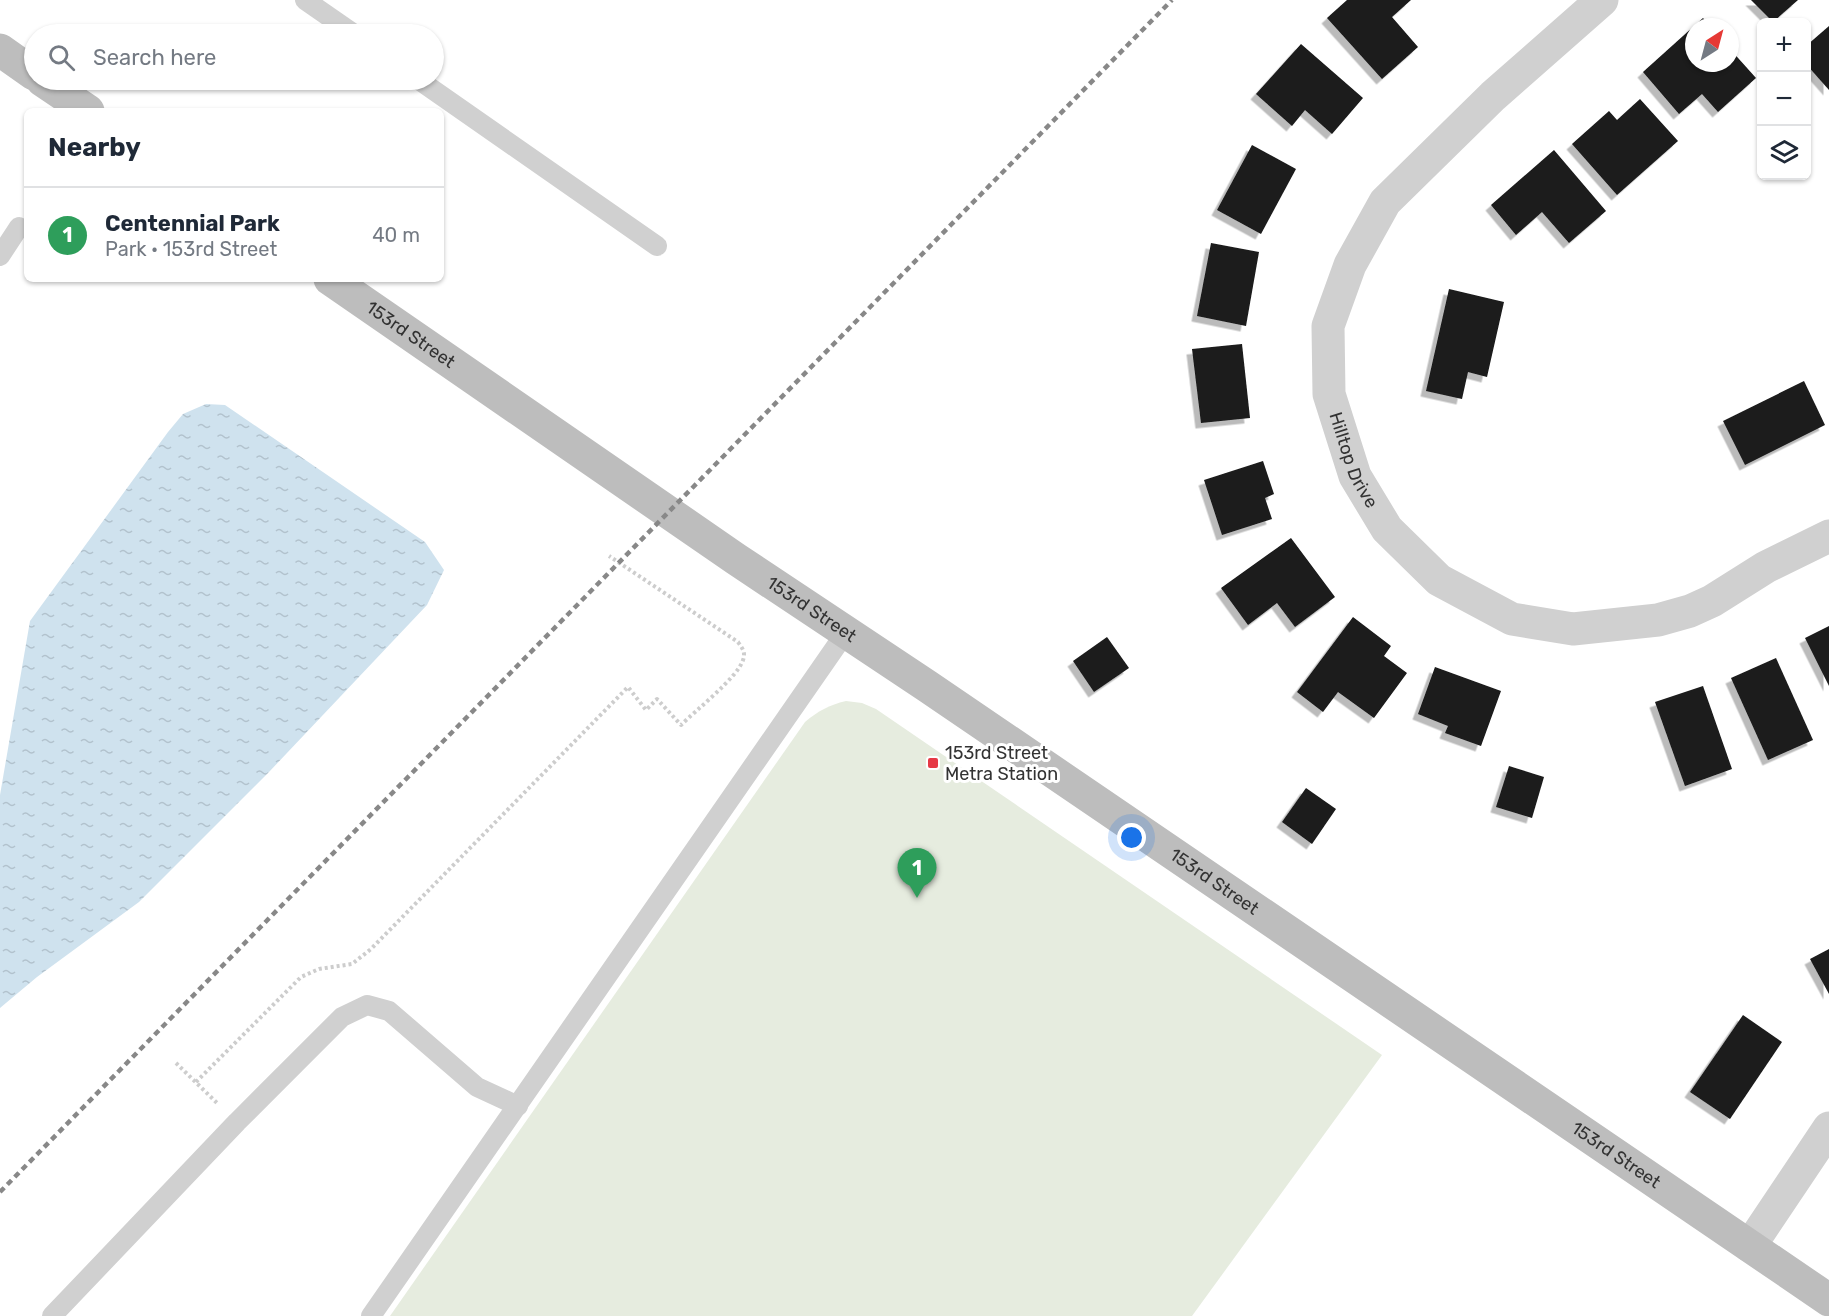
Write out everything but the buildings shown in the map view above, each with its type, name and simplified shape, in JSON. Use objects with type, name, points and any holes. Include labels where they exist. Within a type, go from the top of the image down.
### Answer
[{"type":"street","name":"Hilltop Drive","points":[[1602,0],[1493,96],[1385,202],[1350,265],[1328,326],[1329,394],[1355,476],[1387,529],[1439,580],[1512,619],[1573,629],[1658,620],[1690,611],[1712,601],[1766,567],[1829,536]]},
{"type":"street","points":[[0,50],[24,67]]},
{"type":"street","points":[[57,90],[84,108]]},
{"type":"street","name":"153rd Street","points":[[334,282],[726,553],[846,632],[1829,1300]]},
{"type":"street","points":[[1750,1246],[1829,1128]]},
{"type":"lane","points":[[305,0],[340,24]]},
{"type":"lane","points":[[432,90],[657,246]]},
{"type":"lane","points":[[0,256],[19,227]]},
{"type":"lane","points":[[371,1316],[846,632]]},
{"type":"lane","points":[[52,1316],[237,1122],[342,1017],[367,1005],[389,1011],[477,1087],[518,1106]]},
{"type":"path","points":[[196,1082],[301,977],[320,969],[352,964],[371,950],[628,687],[646,710],[657,699],[681,725],[734,674],[743,660],[744,651],[738,642],[609,556]]},
{"type":"path","points":[[176,1063],[237,1122]]},
{"type":"shaded area","points":[[846,701],[862,703],[876,709],[1382,1055],[1192,1316],[390,1316],[805,722],[824,709]]},
{"type":"water","points":[[206,404],[225,405],[425,542],[444,570],[427,605],[269,772],[139,902],[37,977],[0,1008],[0,795],[30,621],[168,432],[183,414]]},
{"type":"railway","points":[[0,1192],[1172,0]]},
{"type":"place","name":"153rd Street Metra Station","points":[[933,763]]},
{"type":"place","name":"Centennial Park","points":[[917,898]]}]
